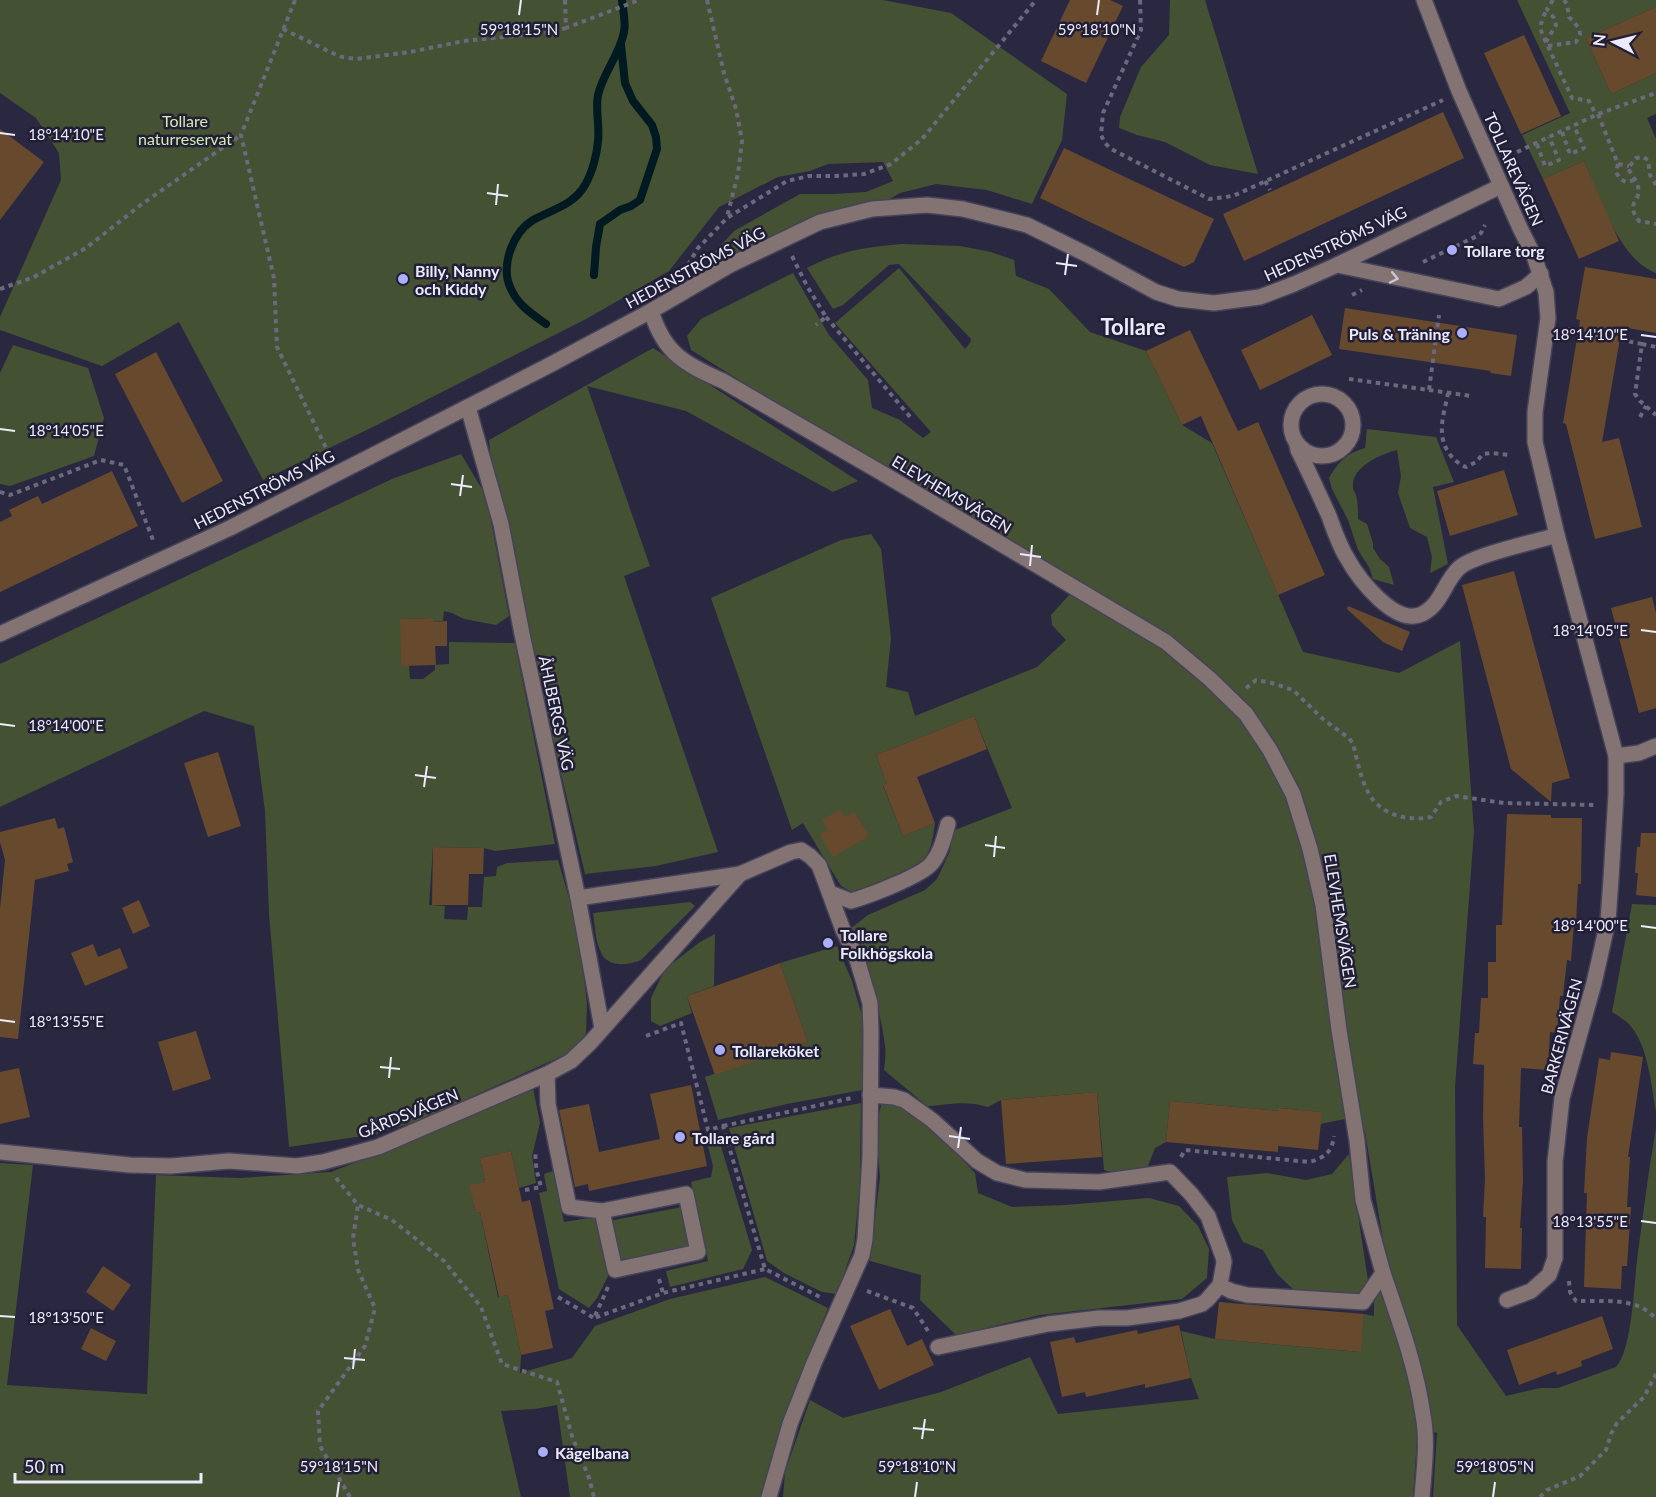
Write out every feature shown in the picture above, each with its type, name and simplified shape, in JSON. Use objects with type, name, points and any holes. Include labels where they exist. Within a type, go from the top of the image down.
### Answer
[{"type":"street","name":"TOLLAREVÄGEN","points":[[1424,0],[1459,91],[1541,274],[1546,292],[1548,318],[1535,412],[1535,442],[1557,535],[1616,756]]},
{"type":"street","name":"HEDENSTRÖMS VÄG","points":[[0,634],[230,528],[651,311],[730,265],[820,222],[872,209],[894,207],[927,206],[963,209],[1027,225],[1155,292],[1214,303],[1260,297],[1337,265],[1501,186]]},
{"type":"street","points":[[1337,265],[1499,299],[1526,287],[1541,274]]},
{"type":"street","name":"ELEVHEMSVÄGEN","points":[[651,311],[659,332],[668,347],[679,358],[882,472],[1166,642],[1210,679],[1246,714],[1270,750],[1293,794],[1311,849],[1323,905],[1339,1030],[1355,1127],[1363,1200],[1383,1274],[1407,1344],[1424,1415],[1426,1452],[1422,1497]]},
{"type":"street","points":[[1297,445],[1313,455],[1323,456],[1342,449],[1353,432],[1353,422],[1345,403],[1327,394],[1318,393],[1309,396],[1295,409],[1290,427],[1298,450],[1346,557],[1363,583],[1382,602],[1400,614],[1418,616],[1430,610],[1459,567],[1477,558],[1557,535]]},
{"type":"street","name":"ÅHLBERGS VÄG","points":[[468,407],[501,524],[578,898],[602,1028]]},
{"type":"street","points":[[1616,756],[1639,753],[1656,746]]},
{"type":"street","name":"BARKERIVÄGEN","points":[[1507,1300],[1531,1291],[1550,1275],[1555,1258],[1555,1162],[1561,1109],[1608,921],[1615,815],[1616,756]]},
{"type":"street","points":[[830,892],[850,902],[920,873],[931,866],[938,855],[948,824]]},
{"type":"street","name":"GÅRDSVÄGEN","points":[[578,898],[740,874],[791,852],[801,850],[819,865],[843,930],[856,956],[870,1003],[871,1032],[865,1239],[862,1255],[814,1363],[790,1424],[769,1497]]},
{"type":"street","name":"GÅRDSVÄGEN","points":[[0,1152],[130,1165],[171,1166],[229,1161],[297,1166],[323,1162],[378,1147],[547,1074],[571,1061],[590,1043],[740,874]]},
{"type":"street","points":[[547,1074],[548,1104],[569,1207],[602,1211],[686,1194],[698,1252],[615,1270],[602,1211]]},
{"type":"street","points":[[870,1095],[904,1100],[932,1120],[977,1161],[997,1173],[1025,1180],[1100,1182],[1170,1172],[1208,1216],[1223,1257],[1220,1285],[1202,1304],[1179,1311],[1127,1318],[1099,1318],[1048,1324],[938,1347]]},
{"type":"street","points":[[1220,1285],[1231,1291],[1247,1295],[1363,1302],[1383,1274]]},
{"type":"path","points":[[0,289],[34,277],[86,248],[142,204],[241,135],[295,0]]},
{"type":"path","points":[[565,0],[566,28]]},
{"type":"path","points":[[707,0],[724,73],[736,109],[742,141],[738,174],[727,218]]},
{"type":"path","points":[[684,272],[699,248],[727,218],[787,181],[809,176],[864,174],[891,164],[922,139],[1036,0]]},
{"type":"path","points":[[1140,0],[1141,30],[1103,113],[1101,135],[1111,149],[1209,199],[1233,196],[1459,91]]},
{"type":"path","points":[[1553,0],[1547,9],[1540,30],[1572,99],[1589,100],[1597,114],[1618,164],[1616,172],[1620,179],[1626,182],[1635,180]]},
{"type":"path","points":[[1547,44],[1576,42],[1579,37],[1580,28],[1569,16],[1567,3],[1564,0]]},
{"type":"path","points":[[283,29],[342,57],[356,59],[410,52],[464,41],[553,33],[637,1]]},
{"type":"path","points":[[1547,9],[1556,22],[1547,44]]},
{"type":"path","points":[[1517,152],[1597,114],[1656,93]]},
{"type":"path","points":[[1562,132],[1570,154],[1584,148],[1574,126]]},
{"type":"path","points":[[241,135],[274,278],[277,347],[330,457]]},
{"type":"path","points":[[1537,144],[1545,166],[1559,160],[1549,137]]},
{"type":"path","points":[[1656,185],[1650,176],[1650,162],[1646,158],[1635,158],[1629,166],[1638,188],[1637,198],[1632,206],[1634,215],[1639,221],[1656,224]]},
{"type":"path","points":[[1618,164],[1629,166]]},
{"type":"path","points":[[1265,181],[1270,190]]},
{"type":"path","points":[[792,255],[811,295],[826,317],[911,418]]},
{"type":"path","points":[[1429,390],[1439,315]]},
{"type":"path","points":[[816,325],[826,317]]},
{"type":"path","points":[[1567,329],[1656,347]]},
{"type":"path","points":[[1642,344],[1636,397],[1656,415]]},
{"type":"path","points":[[1349,379],[1471,396]]},
{"type":"path","points":[[1449,393],[1442,434],[1450,456],[1466,467],[1476,462],[1483,454],[1510,455]]},
{"type":"path","points":[[1640,417],[1646,406]]},
{"type":"path","points":[[0,492],[10,495],[101,460],[124,465],[153,540]]},
{"type":"path","points":[[1232,700],[1256,680],[1293,690],[1323,720],[1350,738],[1366,788],[1383,810],[1410,819],[1431,817],[1441,802],[1456,796],[1504,802],[1602,806]]},
{"type":"path","points":[[646,1036],[681,1023],[708,1130],[804,1107],[870,1095]]},
{"type":"path","points":[[723,1126],[765,1269]]},
{"type":"path","points":[[1170,1172],[1185,1150],[1309,1162],[1320,1159],[1329,1152],[1333,1144],[1335,1127],[1355,1127]]},
{"type":"path","points":[[323,1162],[358,1205],[392,1220],[444,1261],[481,1307],[502,1364],[557,1382],[572,1436],[594,1497]]},
{"type":"path","points":[[350,1497],[320,1446],[318,1411],[365,1346],[375,1308],[358,1270],[353,1238],[358,1205]]},
{"type":"path","points":[[594,1318],[663,1293],[765,1269],[839,1307]]},
{"type":"path","points":[[594,1318],[615,1270]]},
{"type":"path","points":[[1569,1279],[1570,1292],[1576,1301],[1627,1302],[1640,1306],[1656,1319]]},
{"type":"path","points":[[848,1284],[913,1308],[938,1347]]},
{"type":"path","points":[[558,1297],[594,1318]]},
{"type":"path","points":[[1540,1497],[1547,1490],[1580,1476],[1606,1450],[1617,1423],[1644,1397],[1656,1374]]},
{"type":"green space","name":"Tollare naturreservat","points":[[0,0],[883,0],[951,13],[1067,94],[1062,140],[1032,204],[987,190],[936,184],[900,193],[888,200],[721,266],[712,255],[734,231],[800,194],[866,192],[893,181],[883,162],[828,164],[810,171],[778,177],[719,207],[669,271],[588,318],[263,480],[179,322],[102,366],[0,330],[0,317],[61,180],[59,153],[36,118],[0,93]]},
{"type":"green space","points":[[1170,0],[1205,0],[1258,174],[1210,165],[1165,142],[1119,128],[1120,117],[1141,67],[1169,35]]},
{"type":"green space","points":[[1517,0],[1656,0],[1656,7],[1586,38],[1611,94],[1656,73],[1656,114],[1647,118],[1656,139],[1656,273],[1643,266],[1621,241],[1584,161],[1543,179],[1522,135],[1570,113]]},
{"type":"green space","points":[[902,244],[960,246],[991,252],[1014,260],[1016,276],[1049,289],[1090,332],[1146,351],[1182,425],[1212,443],[1303,652],[1399,673],[1460,641],[1474,831],[1455,1087],[1457,1325],[1506,1396],[1540,1388],[1558,1388],[1616,1367],[1626,1347],[1629,1332],[1656,1128],[1656,1497],[1433,1497],[1437,1433],[1418,1427],[1413,1497],[783,1497],[785,1472],[810,1400],[843,1418],[941,1392],[1030,1357],[1058,1414],[1199,1399],[1191,1378],[1181,1331],[1215,1339],[1360,1352],[1364,1314],[1374,1316],[1374,1302],[1388,1270],[1365,1132],[1346,1097],[1345,1119],[1320,1124],[1321,1112],[1280,1108],[1279,1111],[1170,1101],[1166,1142],[1155,1148],[1148,1166],[1116,1173],[1104,1170],[1097,1092],[1001,1100],[988,1107],[964,1103],[927,1106],[884,1070],[885,1049],[880,1016],[851,928],[868,915],[925,890],[937,879],[950,851],[952,831],[1012,808],[974,716],[876,755],[887,784],[883,786],[903,836],[935,823],[932,843],[923,860],[911,868],[852,892],[841,886],[803,823],[792,830],[711,598],[841,540],[871,534],[881,549],[891,638],[886,687],[908,692],[915,716],[1037,667],[1066,640],[1052,625],[1051,615],[1079,584],[1000,533],[829,436],[691,350],[687,336],[701,319],[793,273],[829,335],[868,380],[872,408],[900,420],[923,438],[931,432],[835,323],[899,268],[965,349],[971,339],[899,264],[889,265],[843,305],[833,309],[807,268],[853,251]]},
{"type":"green space","points":[[13,345],[88,368],[104,418],[94,456],[10,486],[0,484],[0,373]]},
{"type":"green space","points":[[653,348],[858,481],[833,492],[686,411],[587,386],[650,566],[624,576],[718,852],[656,866],[585,874],[533,653],[489,440]]},
{"type":"green space","points":[[1367,429],[1436,437],[1454,482],[1433,487],[1448,564],[1430,573],[1432,557],[1427,537],[1410,528],[1398,493],[1401,476],[1397,450],[1368,462],[1357,473],[1353,490],[1356,495],[1358,519],[1367,524],[1373,548],[1389,567],[1394,585],[1373,579],[1369,567],[1358,550],[1348,520],[1332,489],[1329,478],[1344,459],[1365,448]]},
{"type":"green space","points":[[461,454],[482,489],[490,516],[509,616],[496,625],[464,619],[444,611],[443,621],[433,622],[433,618],[401,619],[401,665],[409,665],[410,679],[423,679],[435,670],[435,665],[449,664],[449,642],[515,643],[555,844],[495,851],[484,848],[433,847],[429,905],[445,906],[444,919],[467,920],[468,907],[482,907],[484,877],[496,876],[497,867],[507,863],[558,860],[571,905],[584,977],[587,1004],[586,1034],[573,1051],[421,1120],[376,1134],[289,1147],[269,914],[265,811],[254,726],[204,711],[0,807],[0,664],[392,479]]},
{"type":"green space","points":[[690,902],[695,906],[641,960],[630,964],[618,964],[612,963],[603,956],[597,941],[593,913]]},
{"type":"green space","points":[[1632,904],[1656,905],[1656,1112],[1648,1064],[1640,1041],[1628,1023],[1612,1012]]},
{"type":"green space","points":[[715,934],[714,986],[687,996],[692,1013],[660,1026],[651,1021],[651,998],[665,969],[700,942]]},
{"type":"green space","points":[[837,946],[852,981],[866,1029],[862,1090],[718,1120],[705,1077],[808,1042],[780,963]]},
{"type":"green space","points":[[533,1088],[540,1123],[532,1156],[536,1183],[519,1188],[511,1151],[480,1158],[485,1182],[470,1186],[476,1213],[480,1212],[498,1297],[508,1295],[521,1355],[520,1373],[572,1358],[595,1326],[670,1299],[765,1277],[828,1308],[783,1421],[763,1497],[570,1497],[557,1405],[501,1411],[521,1497],[0,1497],[0,1163],[33,1165],[7,1385],[147,1394],[156,1175],[239,1178],[331,1172],[423,1136]]},
{"type":"green space","points":[[882,1102],[909,1109],[975,1173],[978,1193],[1012,1207],[1149,1198],[1179,1206],[1198,1226],[1209,1249],[1207,1278],[1182,1299],[1040,1315],[956,1335],[920,1300],[921,1275],[870,1261],[880,1177],[876,1126]]},
{"type":"green space","points":[[861,1103],[860,1184],[854,1245],[837,1294],[822,1292],[784,1273],[767,1261],[729,1128]]},
{"type":"green space","points":[[720,1143],[752,1250],[743,1269],[670,1287],[666,1271],[708,1261],[691,1182],[711,1177],[713,1166],[708,1146]]},
{"type":"green space","points":[[1349,1154],[1368,1281],[1360,1295],[1295,1291],[1277,1274],[1263,1250],[1243,1242],[1232,1220],[1227,1177],[1267,1173],[1306,1180],[1332,1174]]},
{"type":"green space","points":[[553,1171],[564,1222],[596,1219],[608,1276],[589,1308],[559,1289],[539,1193],[547,1191],[544,1174]]},
{"type":"green space","points":[[682,1207],[689,1248],[618,1263],[609,1221]]},
{"type":"building","points":[[1070,0],[1110,0],[1123,6],[1086,83],[1041,61]]},
{"type":"building","points":[[1656,7],[1656,73],[1611,94],[1586,38]]},
{"type":"building","points":[[1524,35],[1561,116],[1521,134],[1484,53]]},
{"type":"building","points":[[1443,112],[1464,158],[1244,261],[1223,214]]},
{"type":"building","points":[[0,129],[44,162],[0,220]]},
{"type":"building","points":[[1064,148],[1214,219],[1194,262],[1184,267],[1040,198]]},
{"type":"building","points":[[1584,161],[1619,241],[1579,259],[1543,179]]},
{"type":"building","points":[[1585,267],[1656,279],[1656,333],[1622,327],[1602,442],[1619,438],[1642,527],[1595,539],[1566,424],[1563,423],[1580,320],[1576,319]]},
{"type":"building","points":[[1345,308],[1517,335],[1511,376],[1490,373],[1491,371],[1339,349]]},
{"type":"building","points":[[1312,315],[1332,355],[1260,390],[1241,350]]},
{"type":"building","points":[[1190,330],[1238,431],[1258,422],[1325,575],[1278,595],[1201,416],[1182,425],[1146,351]]},
{"type":"building","points":[[156,352],[223,481],[182,503],[115,374]]},
{"type":"building","points":[[1504,470],[1518,515],[1450,536],[1437,491]]},
{"type":"building","points":[[112,471],[138,526],[0,592],[0,522],[12,516],[9,510],[38,496],[42,504]]},
{"type":"building","points":[[1514,571],[1570,778],[1552,783],[1551,802],[1511,769],[1462,585]]},
{"type":"building","points":[[1652,597],[1656,613],[1656,708],[1639,713],[1611,608]]},
{"type":"building","points":[[1348,606],[1410,632],[1402,651],[1383,642],[1347,609]]},
{"type":"building","points":[[433,618],[433,622],[447,621],[447,646],[435,646],[436,665],[401,666],[400,619]]},
{"type":"building","points":[[974,716],[987,749],[917,777],[935,823],[903,836],[883,785],[887,784],[876,755]]},
{"type":"building","points":[[218,752],[241,826],[208,837],[184,763]]},
{"type":"building","points":[[840,810],[845,817],[854,812],[869,836],[833,857],[819,834],[828,830],[822,820]]},
{"type":"building","points":[[1507,814],[1582,818],[1581,884],[1578,884],[1571,961],[1567,960],[1563,996],[1560,996],[1557,1033],[1550,1032],[1548,1070],[1521,1068],[1519,1127],[1522,1127],[1523,1181],[1520,1228],[1522,1228],[1521,1269],[1485,1268],[1484,1065],[1473,1064],[1475,1033],[1479,1033],[1481,998],[1488,998],[1488,962],[1496,962],[1496,925],[1502,925]]},
{"type":"building","points":[[55,818],[58,829],[64,827],[73,862],[67,864],[69,871],[35,880],[18,1039],[0,1037],[0,909],[5,860],[0,832]]},
{"type":"building","points":[[1641,833],[1656,833],[1656,897],[1636,895],[1637,847],[1640,847]]},
{"type":"building","points":[[433,847],[484,848],[483,874],[469,874],[468,905],[432,905]]},
{"type":"building","points":[[139,900],[150,926],[133,934],[122,908]]},
{"type":"building","points":[[93,944],[98,957],[120,948],[128,968],[85,986],[71,953]]},
{"type":"building","points":[[780,963],[808,1042],[715,1075],[687,996]]},
{"type":"building","points":[[196,1031],[211,1079],[173,1091],[158,1042]]},
{"type":"building","points":[[1611,1052],[1643,1057],[1628,1157],[1630,1157],[1627,1207],[1631,1207],[1627,1266],[1622,1266],[1621,1289],[1584,1287],[1587,1193],[1584,1193],[1587,1138],[1599,1058],[1610,1060]]},
{"type":"building","points":[[19,1068],[30,1117],[0,1124],[0,1072]]},
{"type":"building","name":"Tollare gård","points":[[691,1085],[707,1166],[589,1191],[588,1184],[575,1187],[559,1110],[589,1104],[599,1152],[660,1139],[650,1094]]},
{"type":"building","points":[[1097,1092],[1102,1157],[1006,1164],[1001,1100]]},
{"type":"building","points":[[1170,1101],[1279,1111],[1279,1108],[1322,1112],[1318,1150],[1278,1146],[1278,1152],[1166,1142]]},
{"type":"building","points":[[511,1151],[522,1202],[530,1200],[554,1309],[545,1311],[553,1348],[521,1355],[508,1295],[499,1297],[480,1212],[476,1213],[469,1185],[485,1182],[480,1158]]},
{"type":"building","points":[[103,1266],[131,1285],[113,1311],[86,1292]]},
{"type":"building","points":[[1219,1302],[1364,1314],[1361,1352],[1215,1339]]},
{"type":"building","points":[[890,1309],[907,1346],[922,1339],[934,1365],[879,1390],[850,1326]]},
{"type":"building","points":[[1602,1316],[1613,1349],[1581,1361],[1582,1366],[1557,1375],[1556,1371],[1519,1385],[1507,1350]]},
{"type":"building","points":[[1179,1325],[1191,1378],[1145,1388],[1145,1384],[1086,1397],[1085,1392],[1062,1397],[1050,1342],[1074,1337],[1076,1343],[1137,1330],[1138,1334]]},
{"type":"building","points":[[91,1328],[116,1341],[106,1361],[81,1349]]},
{"type":"waterway","points":[[546,324],[526,309],[511,289],[507,271],[510,251],[519,233],[526,226],[575,198],[590,175],[598,141],[598,95],[624,32],[622,0]]},
{"type":"waterway","points":[[594,275],[600,224],[640,200],[657,149],[652,125],[633,101],[625,83],[621,45]]},
{"type":"place","name":"Tollare torg","points":[[1452,250]]},
{"type":"place","name":"Billy, Nanny och Kiddy","points":[[403,279]]},
{"type":"place","name":"Puls & Träning","points":[[1462,333]]},
{"type":"place","name":"Tollare Folkhögskola","points":[[828,943]]},
{"type":"place","name":"Tollareköket","points":[[720,1050]]},
{"type":"place","name":"Tollare gård","points":[[680,1137]]},
{"type":"place","name":"Kägelbana","points":[[543,1452]]},
{"type":"district","name":"Tollare","points":[[1133,326]]}]
